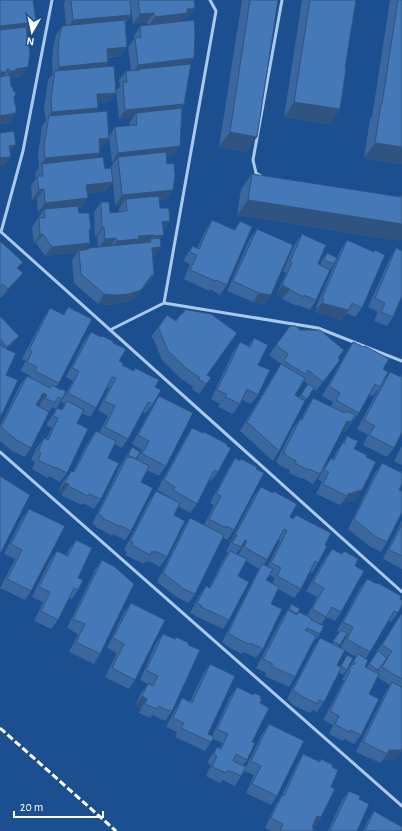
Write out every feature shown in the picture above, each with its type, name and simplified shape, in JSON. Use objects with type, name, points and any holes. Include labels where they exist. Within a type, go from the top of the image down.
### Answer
[{"type":"lane","points":[[52,0],[23,151],[0,232],[402,592]]},
{"type":"lane","points":[[164,303],[216,11],[210,0]]},
{"type":"lane","points":[[264,178],[256,173],[254,160],[282,0]]},
{"type":"lane","points":[[110,330],[164,303],[318,328],[402,361]]},
{"type":"lane","points":[[0,452],[402,806]]},
{"type":"building","points":[[0,0],[33,0],[36,22],[0,26]]},
{"type":"building","points":[[71,0],[130,0],[131,15],[73,20]]},
{"type":"building","points":[[138,0],[194,0],[195,8],[187,9],[187,13],[155,17],[154,13],[140,14]]},
{"type":"building","points":[[250,0],[278,0],[257,137],[230,132]]},
{"type":"building","points":[[310,0],[356,0],[340,109],[294,102]]},
{"type":"building","points":[[398,0],[402,0],[402,147],[375,143]]},
{"type":"building","points":[[125,20],[127,47],[107,49],[108,62],[59,67],[59,39],[62,26]]},
{"type":"building","points":[[194,20],[194,58],[138,65],[135,38],[141,37],[140,26]]},
{"type":"building","points":[[26,27],[30,54],[28,67],[15,69],[16,71],[10,71],[7,69],[7,72],[1,72],[0,30]]},
{"type":"building","points":[[191,64],[184,104],[125,110],[123,82],[127,82],[126,71]]},
{"type":"building","points":[[114,66],[116,93],[97,94],[98,108],[52,112],[51,98],[55,71]]},
{"type":"building","points":[[10,75],[11,87],[13,87],[13,91],[15,91],[16,96],[14,96],[16,113],[0,116],[0,77]]},
{"type":"building","points":[[182,108],[180,146],[118,153],[115,127],[137,125],[136,113]]},
{"type":"building","points":[[107,111],[109,138],[99,139],[100,153],[45,158],[44,145],[49,116]]},
{"type":"building","points":[[14,131],[16,145],[9,146],[11,157],[0,158],[0,133]]},
{"type":"building","points":[[166,152],[167,164],[174,163],[175,175],[173,190],[122,195],[118,157]]},
{"type":"building","points":[[103,157],[105,169],[111,168],[113,182],[86,185],[88,198],[45,203],[44,189],[39,190],[37,176],[43,176],[42,164]]},
{"type":"building","points":[[252,174],[401,197],[402,195],[402,224],[248,200]]},
{"type":"building","points":[[159,196],[160,208],[169,209],[170,221],[162,222],[164,235],[138,236],[139,239],[117,241],[116,238],[105,239],[104,227],[102,228],[101,202],[109,202],[110,213],[127,211],[126,199]]},
{"type":"building","points":[[78,206],[79,213],[89,213],[91,229],[89,229],[90,243],[52,247],[43,234],[40,234],[39,218],[45,218],[44,209]]},
{"type":"building","points":[[212,220],[235,230],[240,221],[252,227],[227,285],[190,270],[197,255],[190,252],[192,246],[199,249]]},
{"type":"building","points":[[257,229],[293,245],[271,295],[259,293],[233,281]]},
{"type":"building","points":[[302,234],[326,245],[318,264],[330,270],[316,300],[304,295],[304,297],[282,285],[292,263],[290,262]]},
{"type":"building","points":[[160,238],[161,247],[152,248],[154,275],[152,275],[141,290],[129,294],[104,294],[81,274],[79,251],[89,248],[151,242],[150,239]]},
{"type":"building","points":[[347,240],[374,252],[375,250],[385,255],[362,308],[352,303],[349,310],[322,303],[324,299],[322,298]]},
{"type":"building","points":[[0,241],[23,262],[17,268],[23,273],[8,289],[3,284],[0,287]]},
{"type":"building","points":[[396,248],[402,251],[402,296],[393,317],[381,312],[385,303],[375,298]]},
{"type":"building","points":[[327,253],[337,258],[334,264],[324,260]]},
{"type":"building","points":[[68,307],[92,319],[59,383],[35,371],[37,367],[27,362],[32,351],[29,350],[50,308],[64,315]]},
{"type":"building","points":[[186,309],[211,314],[237,333],[207,375],[211,378],[206,384],[198,379],[200,378],[187,369],[168,351],[158,328],[167,315],[176,321]]},
{"type":"building","points":[[0,316],[19,336],[7,347],[0,339]]},
{"type":"building","points":[[290,326],[296,326],[300,330],[320,330],[344,350],[338,358],[340,360],[323,382],[308,370],[305,374],[284,361],[288,354],[276,345]]},
{"type":"building","points":[[91,332],[113,341],[113,343],[126,349],[119,361],[123,363],[122,365],[134,371],[135,368],[159,380],[155,387],[161,390],[153,404],[148,402],[128,439],[105,427],[115,406],[104,401],[116,378],[112,377],[96,408],[68,393],[79,371],[72,368]]},
{"type":"building","points":[[254,338],[268,345],[258,365],[270,370],[258,395],[247,389],[240,404],[225,397],[227,394],[217,390],[240,342],[250,347]]},
{"type":"building","points":[[353,342],[364,347],[365,346],[389,359],[383,369],[388,372],[380,387],[375,384],[359,413],[336,400],[340,393],[329,386]]},
{"type":"building","points":[[0,344],[2,347],[4,348],[5,346],[7,347],[6,349],[16,353],[6,375],[18,380],[2,414],[0,414]]},
{"type":"building","points":[[281,364],[305,378],[295,395],[305,401],[279,451],[247,422]]},
{"type":"building","points":[[390,372],[401,377],[402,375],[402,432],[394,448],[369,435],[375,426],[364,420]]},
{"type":"building","points":[[27,376],[50,388],[52,385],[66,391],[62,399],[58,397],[55,403],[45,398],[47,395],[43,393],[36,405],[49,412],[31,448],[18,441],[1,427]]},
{"type":"building","points":[[308,384],[314,388],[307,399],[301,395]]},
{"type":"building","points":[[159,396],[193,413],[166,466],[142,454],[149,441],[138,435]]},
{"type":"building","points":[[313,398],[345,413],[346,411],[355,415],[351,422],[347,421],[320,474],[295,463],[296,461],[283,453],[300,419],[302,420]]},
{"type":"building","points":[[67,401],[84,410],[77,423],[88,429],[67,473],[38,460],[41,453],[38,451],[44,438],[48,440],[58,418],[53,416],[57,408],[62,410]]},
{"type":"building","points":[[192,428],[203,433],[204,432],[227,444],[227,446],[231,448],[218,472],[214,470],[197,504],[173,490],[175,487],[164,480]]},
{"type":"building","points":[[96,431],[116,441],[108,458],[119,463],[101,499],[89,494],[88,496],[65,483],[71,471],[74,472]]},
{"type":"building","points":[[347,436],[358,441],[354,449],[367,455],[366,457],[376,462],[362,490],[348,494],[347,496],[323,484],[329,472],[324,470],[331,458],[334,460]]},
{"type":"building","points":[[132,447],[140,452],[136,459],[128,455]]},
{"type":"building","points":[[127,457],[132,457],[149,466],[141,482],[153,488],[131,531],[102,518],[103,517],[98,514]]},
{"type":"building","points":[[235,458],[240,461],[241,459],[257,467],[256,469],[264,473],[234,530],[226,526],[226,528],[209,519],[221,496],[216,494]]},
{"type":"building","points":[[382,463],[402,473],[402,484],[399,490],[402,491],[402,512],[387,542],[376,537],[354,519]]},
{"type":"building","points":[[0,476],[30,495],[0,554]]},
{"type":"building","points":[[261,487],[273,493],[273,491],[297,504],[290,517],[293,519],[296,515],[331,533],[325,545],[327,546],[318,563],[315,561],[301,589],[277,576],[281,568],[271,563],[287,531],[284,529],[267,560],[244,547],[247,541],[245,540],[241,547],[232,543]]},
{"type":"building","points":[[156,491],[180,503],[174,515],[185,521],[167,557],[155,551],[155,553],[152,551],[150,555],[132,545],[133,542],[130,541]]},
{"type":"building","points":[[29,509],[65,526],[31,591],[7,579],[22,550],[11,544]]},
{"type":"building","points":[[190,518],[224,535],[195,594],[184,589],[163,573]]},
{"type":"building","points":[[402,524],[402,556],[389,550]]},
{"type":"building","points":[[76,540],[92,548],[78,578],[83,580],[78,590],[74,588],[58,620],[41,611],[50,592],[39,587],[57,551],[68,556]]},
{"type":"building","points":[[332,549],[342,554],[344,551],[358,559],[355,566],[364,571],[341,612],[332,607],[326,617],[312,609],[324,588],[313,582]]},
{"type":"building","points":[[230,551],[247,559],[238,576],[249,582],[229,620],[201,607],[202,606],[197,603],[206,586],[210,588]]},
{"type":"building","points":[[102,560],[115,567],[134,584],[100,654],[76,642],[85,624],[73,619]]},
{"type":"building","points":[[262,564],[273,569],[266,580],[279,587],[271,604],[282,609],[263,649],[250,643],[249,644],[228,633]]},
{"type":"building","points":[[367,579],[377,584],[378,583],[401,596],[400,599],[402,600],[402,605],[398,613],[394,611],[370,652],[347,639],[353,627],[343,622]]},
{"type":"building","points":[[131,603],[165,620],[135,680],[112,668],[124,644],[113,638]]},
{"type":"building","points":[[291,604],[300,609],[297,614],[289,609]]},
{"type":"building","points":[[288,610],[297,615],[299,612],[324,626],[320,634],[307,628],[305,630],[316,636],[295,677],[271,666],[273,664],[263,659]]},
{"type":"building","points":[[401,614],[402,679],[382,667],[392,651],[382,645]]},
{"type":"building","points":[[341,630],[347,633],[340,645],[333,641]]},
{"type":"building","points":[[163,634],[175,639],[176,637],[189,643],[188,645],[200,650],[172,711],[159,706],[157,709],[145,704],[147,699],[142,696],[148,684],[153,686],[158,676],[146,670]]},
{"type":"building","points":[[320,638],[345,650],[337,665],[341,668],[324,702],[319,700],[317,704],[293,690]]},
{"type":"building","points":[[378,651],[387,658],[378,670],[369,664]]},
{"type":"building","points":[[358,654],[368,660],[365,667],[379,674],[369,694],[379,699],[361,735],[350,730],[349,732],[335,724],[339,716],[330,711],[352,664],[354,665],[355,663],[353,662]]},
{"type":"building","points":[[347,655],[353,658],[347,670],[341,666]]},
{"type":"building","points":[[210,664],[235,676],[208,734],[214,737],[211,742],[181,728],[184,723],[173,718],[182,698],[192,703]]},
{"type":"building","points":[[392,682],[402,687],[402,750],[389,750],[387,754],[363,742]]},
{"type":"building","points":[[237,687],[253,695],[254,693],[261,696],[260,698],[262,699],[260,703],[269,708],[252,742],[255,743],[247,760],[236,754],[233,761],[246,767],[241,776],[228,770],[227,773],[212,767],[217,756],[214,754],[217,747],[221,749],[228,734],[217,729]]},
{"type":"building","points":[[269,724],[304,741],[277,796],[252,784],[261,766],[251,761]]},
{"type":"building","points":[[303,754],[320,762],[321,759],[333,765],[332,767],[338,770],[331,787],[335,789],[321,817],[317,816],[312,827],[314,828],[312,831],[280,831],[283,824],[271,818],[282,795],[284,796]]},
{"type":"building","points":[[349,791],[360,796],[359,799],[369,804],[357,831],[330,831]]},
{"type":"building","points":[[374,811],[402,827],[402,831],[365,831]]},
{"type":"railway","points":[[0,728],[116,831]]}]
